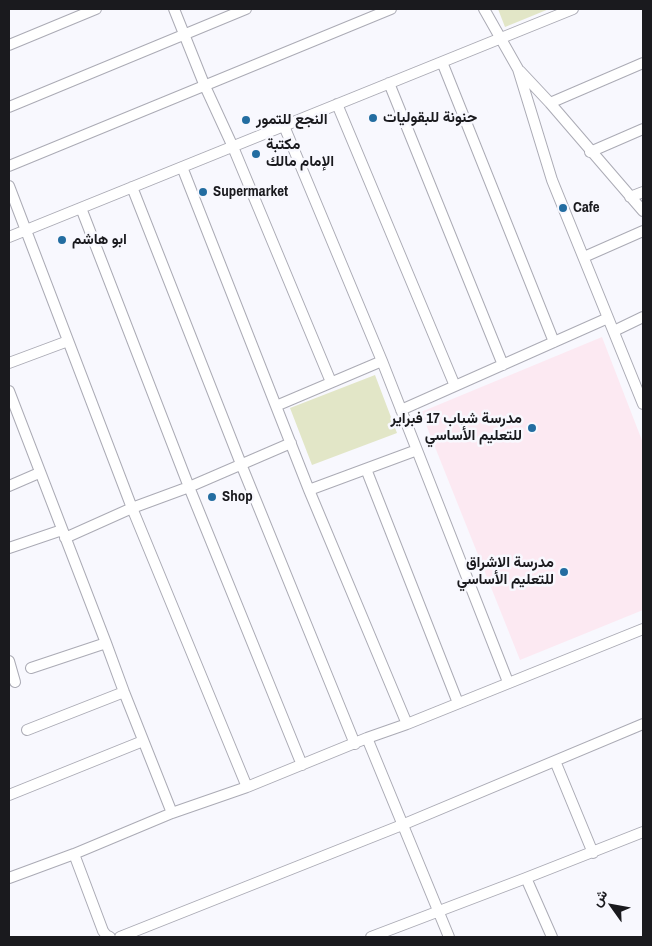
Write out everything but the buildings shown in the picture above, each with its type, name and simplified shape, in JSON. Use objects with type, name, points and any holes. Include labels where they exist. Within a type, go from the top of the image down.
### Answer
[{"type":"street","points":[[9,45],[96,9]]},
{"type":"street","points":[[174,9],[331,382]]},
{"type":"street","points":[[9,107],[246,9]]},
{"type":"street","points":[[9,166],[204,84],[391,9]]},
{"type":"street","points":[[9,237],[573,9]]},
{"type":"street","points":[[484,10],[518,69],[643,211]]},
{"type":"street","points":[[442,62],[554,342]]},
{"type":"street","points":[[550,104],[643,63]]},
{"type":"street","points":[[518,69],[552,180],[608,318],[639,384],[643,404]]},
{"type":"street","points":[[389,83],[504,364]]},
{"type":"street","points":[[338,104],[455,386]]},
{"type":"street","points":[[284,126],[382,361],[508,682]]},
{"type":"street","points":[[590,152],[643,129]]},
{"type":"street","points":[[182,167],[309,490],[407,724]]},
{"type":"street","points":[[9,186],[132,508],[247,786]]},
{"type":"street","points":[[132,187],[241,464],[355,744]]},
{"type":"street","points":[[630,197],[643,192]]},
{"type":"street","points":[[81,208],[189,487],[302,765]]},
{"type":"street","points":[[584,257],[643,231]]},
{"type":"street","points":[[614,331],[643,317]]},
{"type":"street","points":[[401,410],[608,318]]},
{"type":"street","points":[[9,363],[68,341]]},
{"type":"street","points":[[276,406],[382,361]]},
{"type":"street","points":[[9,391],[13,419],[40,473],[172,812]]},
{"type":"street","points":[[9,548],[64,534],[189,487],[291,443]]},
{"type":"street","points":[[309,490],[417,450]]},
{"type":"street","points":[[366,469],[458,703]]},
{"type":"street","points":[[9,486],[40,473]]},
{"type":"street","points":[[9,878],[74,854],[172,812],[247,786],[407,724],[643,629]]},
{"type":"street","points":[[31,668],[106,643]]},
{"type":"street","points":[[9,661],[15,682]]},
{"type":"street","points":[[27,730],[124,692]]},
{"type":"street","points":[[120,937],[402,825],[643,724]]},
{"type":"street","points":[[367,738],[448,937]]},
{"type":"street","points":[[9,795],[143,741]]},
{"type":"street","points":[[555,761],[593,853]]},
{"type":"street","points":[[370,937],[593,853],[643,832]]},
{"type":"street","points":[[74,854],[103,931],[110,937]]},
{"type":"street","points":[[526,878],[552,937]]},
{"type":"shaded area","points":[[602,337],[643,443],[643,610],[520,660],[421,412]]},
{"type":"green space","points":[[498,9],[549,9],[505,27]]},
{"type":"green space","points":[[375,375],[397,433],[312,465],[290,408]]},
{"type":"place","name":"حنونة للبقوليات","points":[[373,118]]},
{"type":"place","name":"النجع للتمور","points":[[246,120]]},
{"type":"place","name":"مكتبة الإمام مالك","points":[[256,154]]},
{"type":"place","name":"Supermarket","points":[[203,192]]},
{"type":"place","name":"Cafe","points":[[563,208]]},
{"type":"place","name":"ابو هاشم","points":[[62,240]]},
{"type":"place","name":"مدرسة شباب 17 فبراير للتعليم الأساسي","points":[[532,428]]},
{"type":"place","name":"Shop","points":[[212,497]]},
{"type":"place","name":"مدرسة الاشراق للتعليم الأساسي","points":[[564,572]]}]
